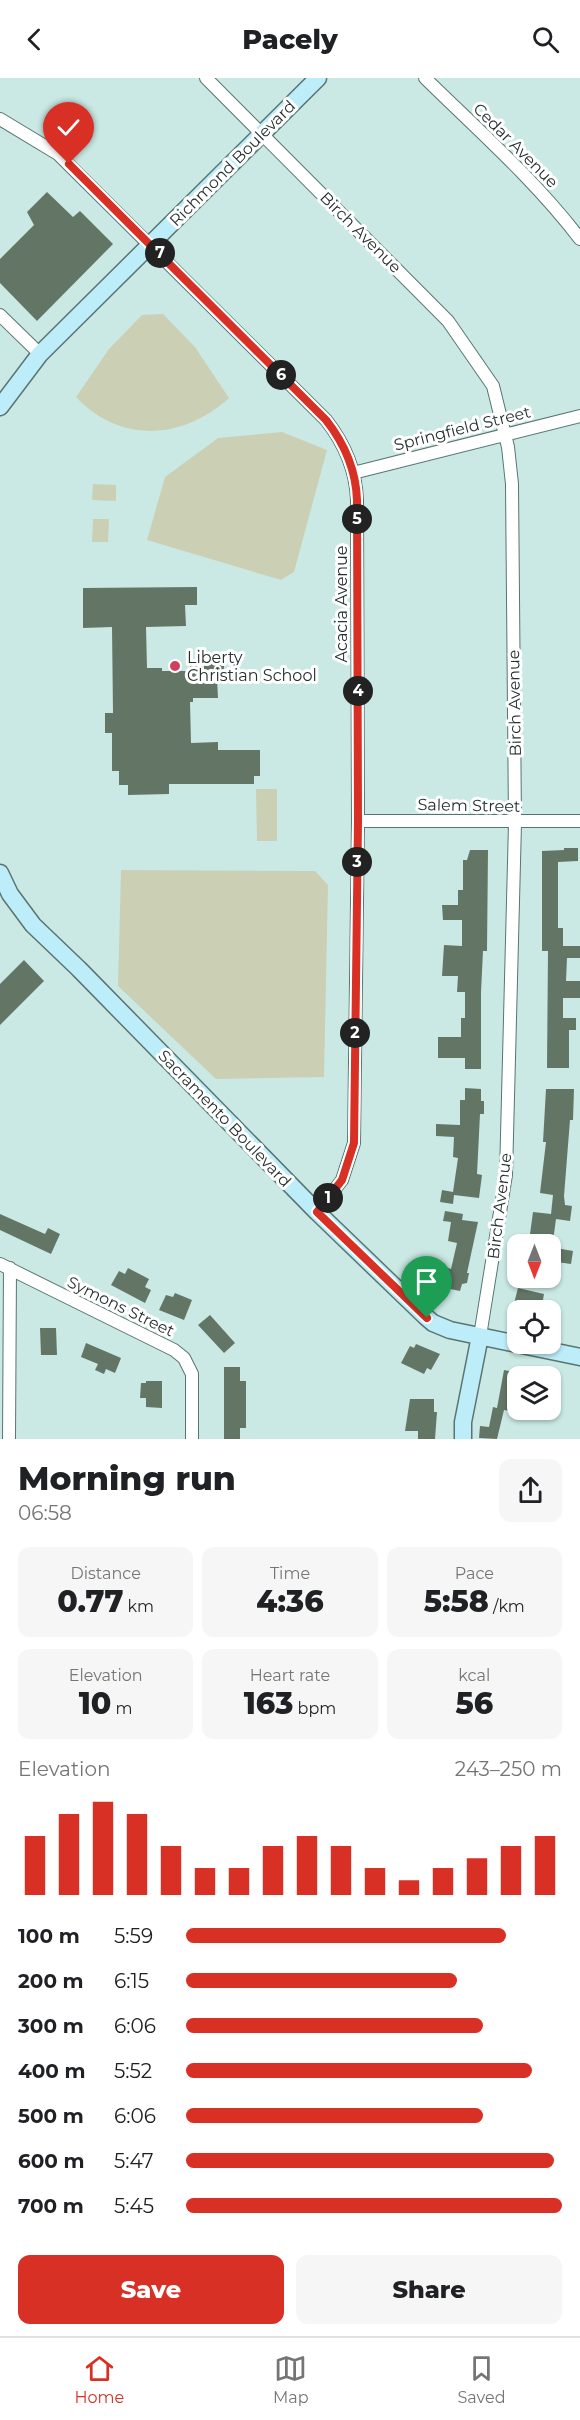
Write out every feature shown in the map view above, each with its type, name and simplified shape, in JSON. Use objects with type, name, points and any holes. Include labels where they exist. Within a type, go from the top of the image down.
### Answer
[{"type":"street","name":"Birch Avenue","points":[[206,78],[448,321],[493,386],[505,434],[512,484],[515,823],[506,1175],[480,1336],[463,1422],[463,1439]]},
{"type":"street","name":"Richmond Boulevard","points":[[0,407],[1,402],[40,354],[318,78]]},
{"type":"street","name":"Cedar Avenue","points":[[425,78],[532,183],[562,215],[580,239]]},
{"type":"street","name":"Acacia Avenue","points":[[0,119],[58,154],[151,244],[326,420],[343,447],[353,473],[357,500],[358,821],[354,1143],[342,1180],[317,1212]]},
{"type":"street","points":[[0,315],[40,354]]},
{"type":"street","name":"Springfield Street","points":[[353,473],[580,416]]},
{"type":"street","name":"Salem Street","points":[[358,821],[515,823],[580,821]]},
{"type":"street","name":"Sacramento Boulevard","points":[[0,873],[10,894],[33,925],[317,1212],[433,1323],[450,1330],[580,1358]]},
{"type":"street","points":[[5,1266],[9,1439]]},
{"type":"street","name":"Symons Street","points":[[5,1266],[174,1350],[184,1358],[192,1374],[192,1439]]},
{"type":"green space","points":[[163,314],[195,347],[229,398],[211,412],[172,429],[152,431],[132,429],[112,423],[93,412],[76,397],[109,349],[142,315]]},
{"type":"green space","points":[[282,432],[327,450],[294,572],[281,580],[147,540],[165,477],[218,438]]},
{"type":"green space","points":[[93,484],[116,485],[116,501],[92,500]]},
{"type":"green space","points":[[93,519],[109,519],[108,542],[92,542]]},
{"type":"green space","points":[[256,789],[277,789],[277,841],[257,841]]},
{"type":"green space","points":[[121,870],[315,871],[328,885],[324,1077],[216,1079],[118,986]]},
{"type":"building","points":[[47,192],[73,217],[80,211],[113,244],[37,321],[0,283],[0,259],[34,225],[27,212]]},
{"type":"building","points":[[197,587],[197,605],[185,605],[186,626],[146,627],[147,668],[162,668],[162,671],[190,671],[190,665],[206,665],[206,660],[224,662],[224,678],[217,678],[218,698],[193,698],[193,702],[190,702],[191,743],[218,742],[218,750],[260,750],[260,776],[254,776],[254,784],[169,784],[169,794],[128,795],[128,785],[119,785],[119,771],[112,771],[112,733],[105,733],[105,713],[113,713],[112,627],[83,628],[83,588]]},
{"type":"building","points":[[564,848],[578,848],[578,861],[558,862],[558,928],[563,928],[563,946],[580,946],[580,958],[567,958],[566,981],[580,981],[580,998],[563,998],[563,1018],[576,1018],[576,1030],[569,1030],[569,1068],[547,1068],[548,951],[542,951],[542,851],[564,850]]},
{"type":"building","points":[[470,850],[488,850],[487,951],[483,951],[481,992],[481,1069],[465,1069],[465,1058],[438,1058],[438,1037],[461,1037],[461,1018],[465,1018],[465,992],[457,992],[458,976],[442,976],[444,945],[462,946],[462,920],[443,920],[442,905],[458,905],[458,890],[463,890],[463,860],[467,860]]},
{"type":"building","points":[[24,960],[44,981],[0,1025],[0,984]]},
{"type":"building","points":[[465,1088],[481,1089],[481,1101],[484,1101],[484,1114],[480,1114],[477,1174],[482,1175],[479,1198],[454,1195],[453,1204],[440,1202],[442,1190],[453,1192],[458,1158],[453,1157],[454,1137],[436,1136],[436,1124],[460,1125],[460,1100],[465,1100]]},
{"type":"building","points":[[546,1089],[574,1089],[573,1120],[570,1120],[564,1196],[565,1205],[572,1206],[570,1221],[556,1219],[554,1234],[530,1234],[533,1212],[551,1214],[553,1195],[540,1193],[546,1142],[543,1142]]},
{"type":"building","points":[[445,1211],[463,1214],[462,1220],[478,1222],[467,1283],[462,1284],[460,1291],[435,1286],[431,1290],[422,1279],[434,1269],[445,1282],[448,1268],[451,1269],[457,1243],[448,1241],[451,1222],[443,1221]]},
{"type":"building","points":[[0,1214],[45,1234],[48,1228],[60,1234],[51,1254],[0,1230]]},
{"type":"building","points":[[561,1249],[573,1251],[571,1264],[561,1263]]},
{"type":"building","points":[[128,1268],[149,1279],[145,1287],[151,1290],[145,1303],[111,1285],[119,1271],[125,1274]]},
{"type":"building","points":[[518,1288],[544,1294],[543,1300],[515,1300]]},
{"type":"building","points":[[175,1293],[192,1300],[184,1320],[159,1310],[166,1295],[173,1297]]},
{"type":"building","points":[[210,1315],[235,1343],[224,1353],[198,1325]]},
{"type":"building","points":[[40,1328],[56,1328],[57,1355],[41,1355]]},
{"type":"building","points":[[86,1343],[121,1358],[115,1373],[106,1369],[104,1374],[95,1370],[98,1364],[81,1357]]},
{"type":"building","points":[[416,1344],[440,1354],[431,1370],[427,1368],[424,1374],[401,1363],[410,1346],[414,1348]]},
{"type":"building","points":[[224,1367],[240,1367],[240,1381],[246,1381],[246,1428],[240,1428],[240,1439],[224,1439]]},
{"type":"building","points":[[504,1370],[507,1371],[507,1410],[504,1410],[497,1439],[479,1438],[480,1426],[489,1427],[493,1407],[497,1408]]},
{"type":"building","points":[[146,1381],[162,1381],[162,1408],[146,1407],[146,1398],[140,1398],[141,1383],[146,1383]]},
{"type":"building","points":[[410,1399],[434,1399],[434,1412],[437,1412],[435,1439],[418,1439],[418,1431],[405,1431]]},
{"type":"place","name":"Liberty Christian School","points":[[175,666]]},
{"type":"route","points":[[69,164],[326,420],[350,463],[357,487],[358,811],[354,1143],[342,1180],[317,1212],[427,1318]]}]
